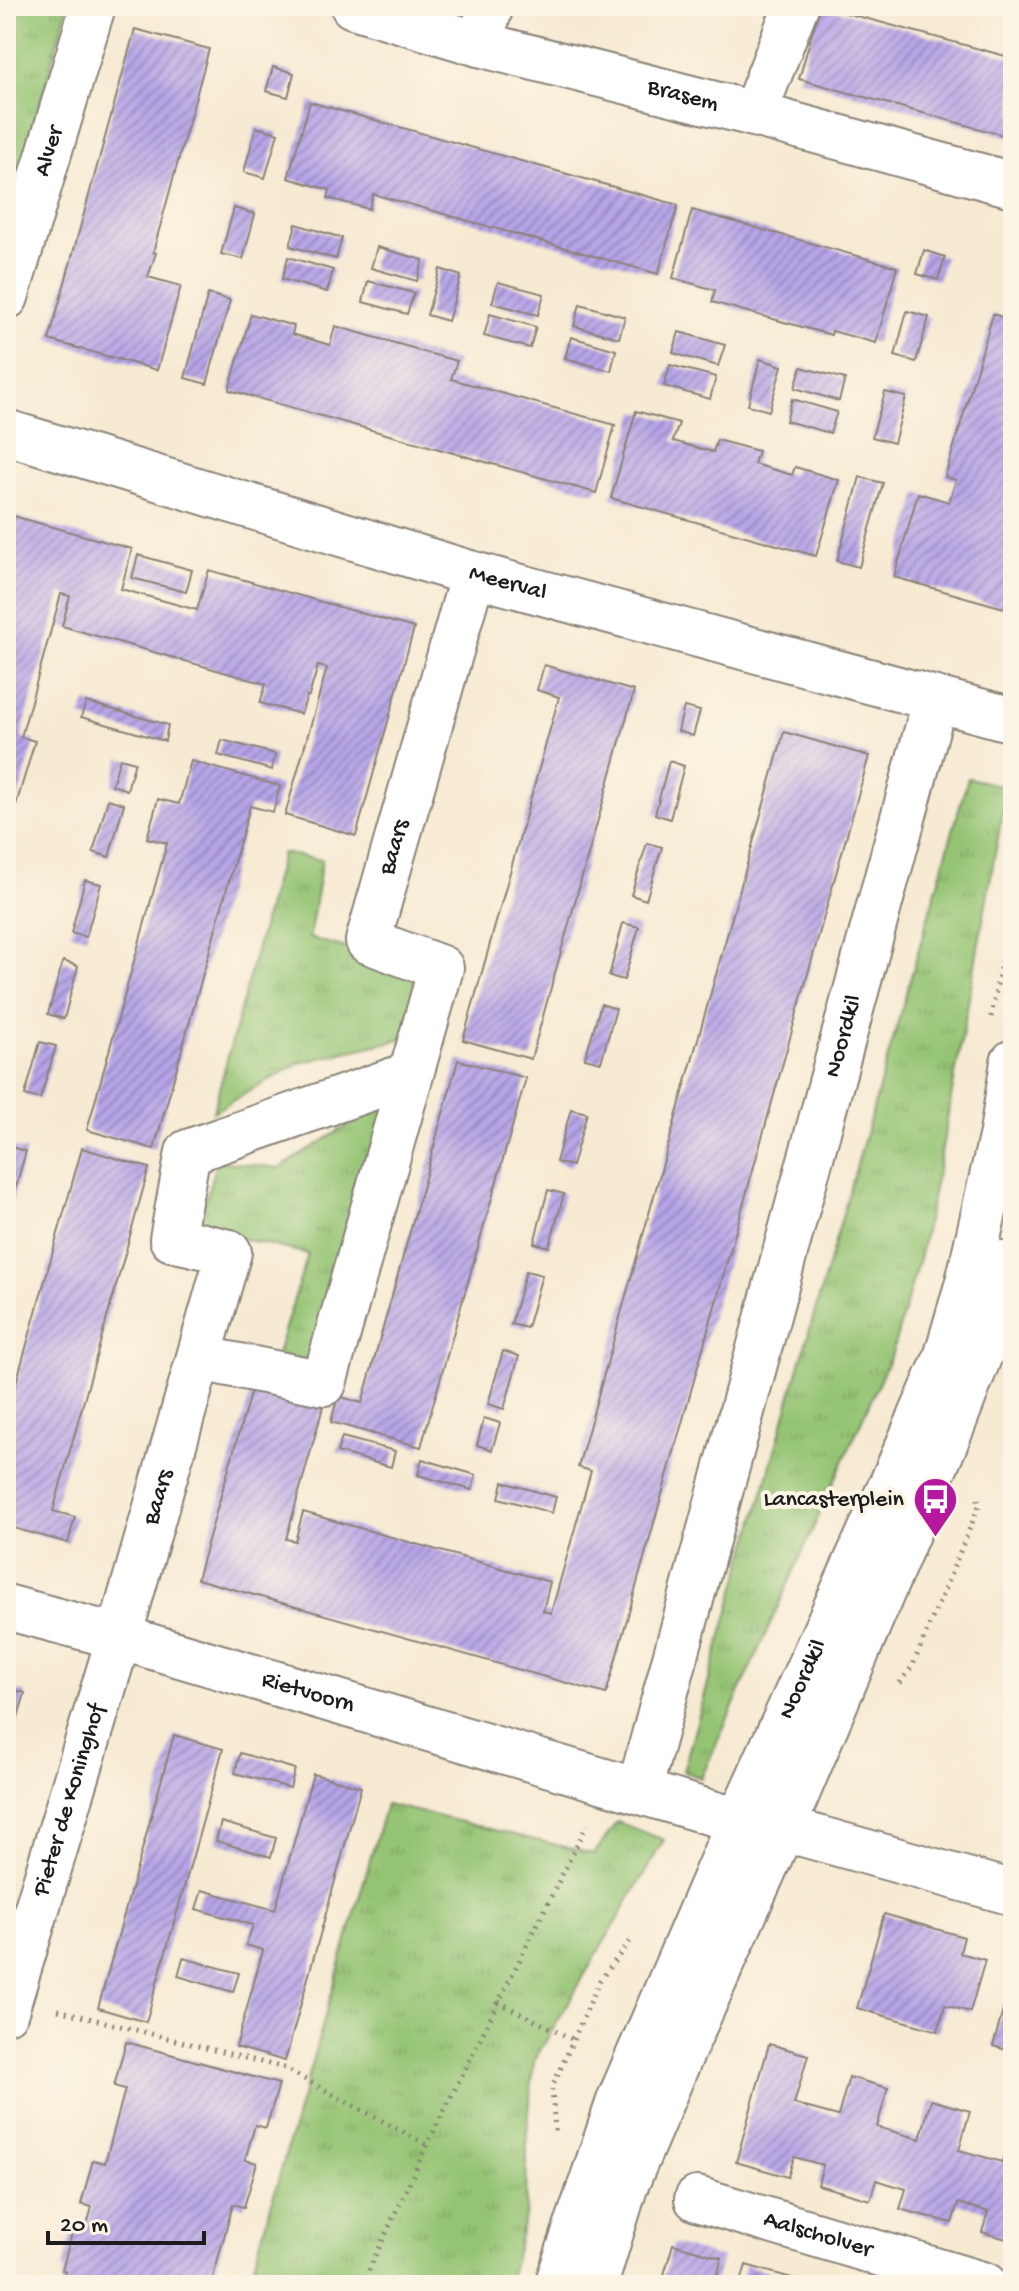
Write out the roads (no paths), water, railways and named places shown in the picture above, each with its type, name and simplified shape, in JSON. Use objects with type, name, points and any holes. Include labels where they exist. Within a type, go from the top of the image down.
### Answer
[{"type":"street","name":"Alver","points":[[6,297],[93,6]]},
{"type":"street","name":"Brasem","points":[[353,6],[485,25],[754,114],[1013,185]]},
{"type":"street","points":[[754,114],[796,6]]},
{"type":"street","name":"Meerval","points":[[6,432],[473,574],[1013,720]]},
{"type":"street","name":"Baars","points":[[199,1358],[324,1383],[441,968],[368,941],[473,574]]},
{"type":"street","name":"Noordkil","points":[[624,1786],[935,700]]},
{"type":"street","name":"Noordkil","points":[[557,2285],[619,2101],[739,1821],[946,1358],[968,1282],[1002,1133],[1013,1062]]},
{"type":"street","name":"Baars","points":[[119,1637],[229,1252],[172,1239],[188,1152],[411,1074]]},
{"type":"street","name":"Noordkil","points":[[595,2285],[625,2187],[781,1832],[952,1427],[982,1349],[1013,1220]]},
{"type":"street","name":"Rietvoorn","points":[[6,1607],[119,1637],[781,1832]]},
{"type":"street","name":"Pieter de Koninghof","points":[[8,2004],[119,1637]]},
{"type":"street","points":[[781,1832],[803,1834],[1013,1893]]},
{"type":"street","name":"Aalscholver","points":[[697,2199],[985,2285]]},
{"type":"place","name":"Lancasterplein","points":[[935,1539]]}]
